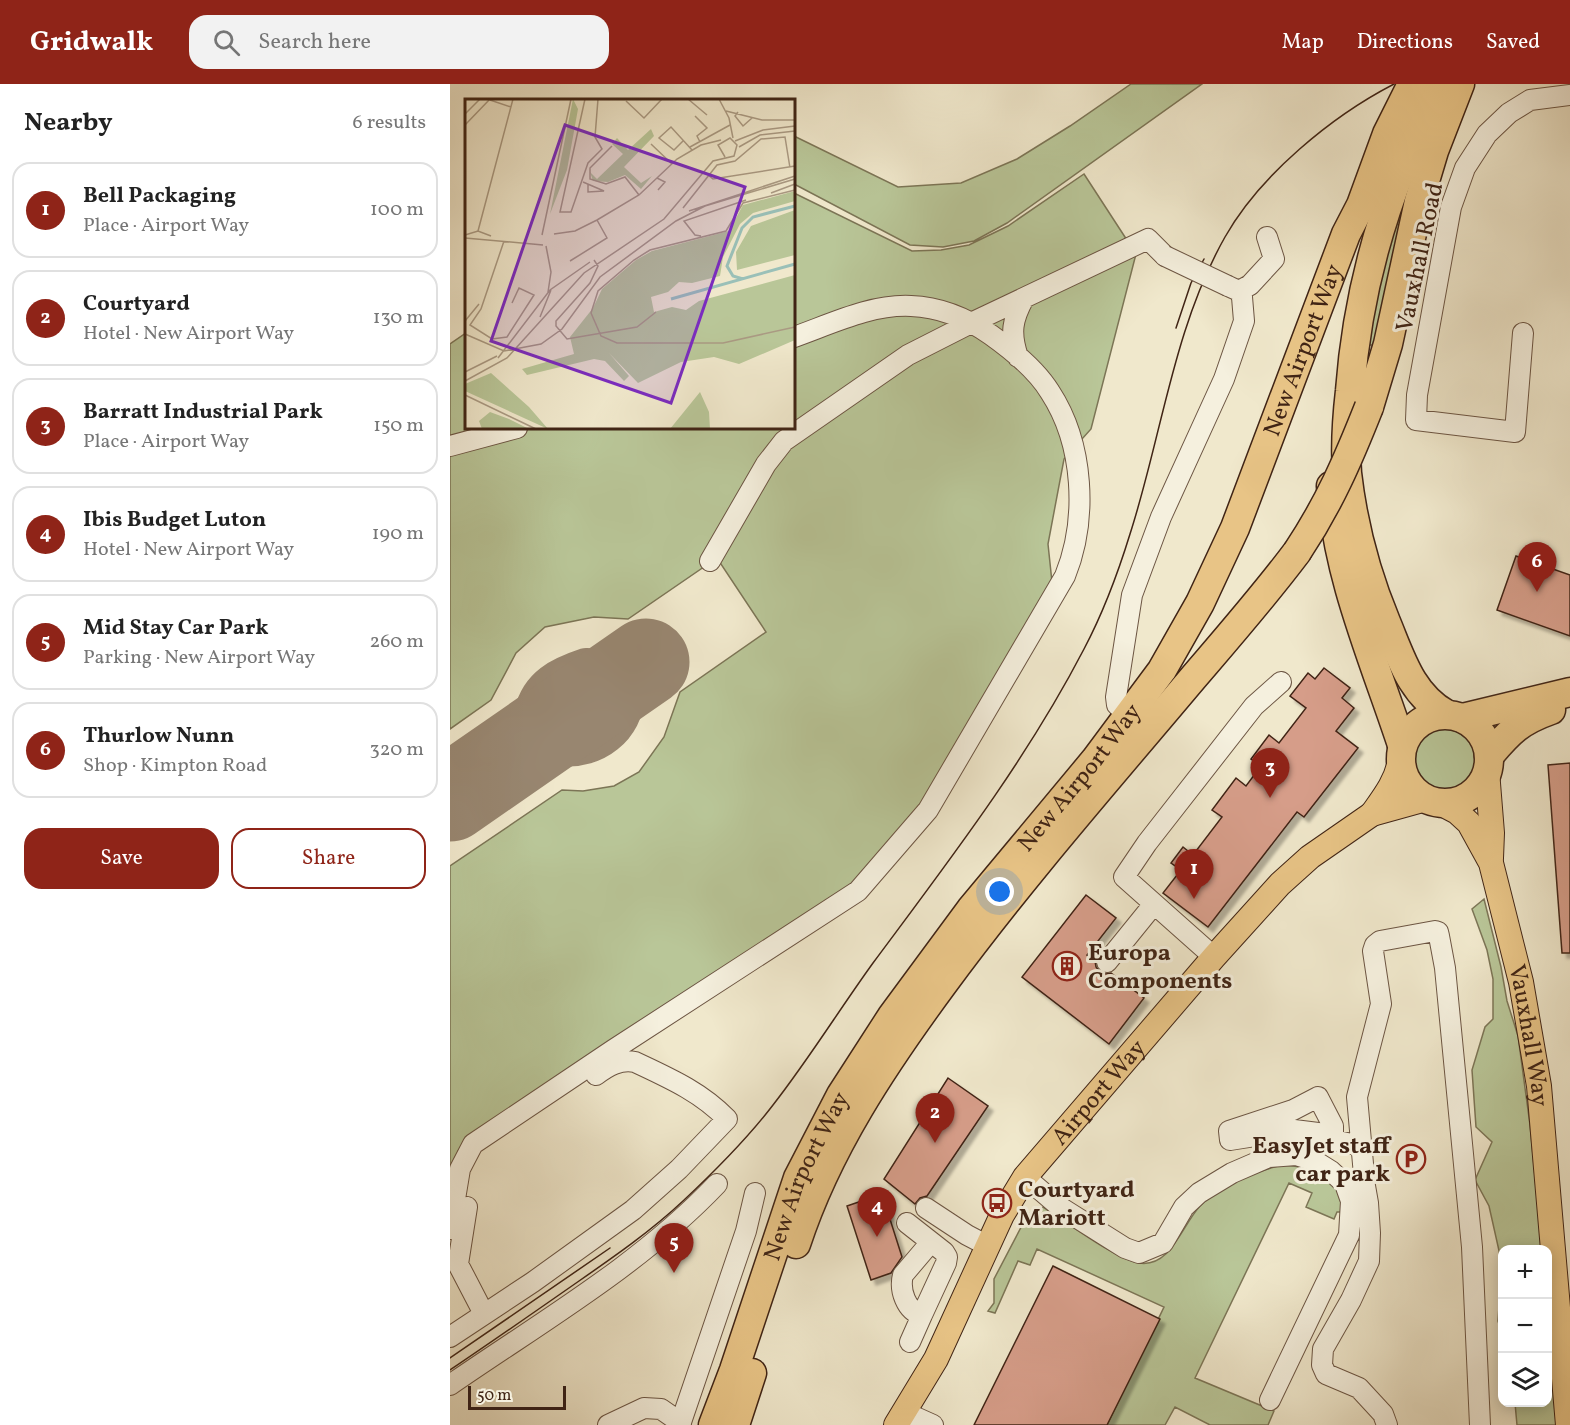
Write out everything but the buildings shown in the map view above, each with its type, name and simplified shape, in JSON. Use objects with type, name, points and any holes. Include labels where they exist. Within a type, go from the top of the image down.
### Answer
[{"type":"highway","name":"New Airport Way","points":[[735,1425],[803,1221],[830,1161],[853,1118],[912,1026],[1139,722],[1162,670],[1180,641],[1235,528],[1346,234],[1361,205],[1388,134],[1413,84]]},
{"type":"highway","name":"New Airport Way","points":[[713,1425],[734,1370],[798,1178],[841,1095],[892,1016],[971,909],[1095,760],[1139,722],[1260,602],[1317,521],[1340,479],[1369,406],[1388,344],[1419,201],[1455,84]]},
{"type":"highway","name":"New Airport Way","points":[[1454,716],[1432,706],[1411,680],[1369,581],[1354,515],[1347,470],[1352,363],[1370,260],[1383,215],[1422,119],[1455,84]]},
{"type":"highway","name":"New Airport Way","points":[[1361,205],[1342,296],[1331,379],[1328,422],[1333,512],[1352,603],[1401,753]]},
{"type":"highway","points":[[1570,692],[1527,697],[1454,716],[1432,716],[1419,722],[1409,732],[1401,753],[1402,773],[1416,793],[1433,801],[1452,802],[1464,799],[1482,782],[1488,764],[1511,730],[1534,716],[1570,705]]},
{"type":"highway","points":[[1454,716],[1472,724],[1481,733],[1487,744],[1488,764]]},
{"type":"main road","name":"Airport Way","points":[[900,1419],[936,1359],[1002,1215],[1025,1177],[1214,957],[1280,884],[1310,856],[1372,814],[1397,775],[1401,753]]},
{"type":"main road","name":"Vauxhall Way","points":[[1488,764],[1492,832],[1491,863]]},
{"type":"main road","name":"Airport Way","points":[[1372,814],[1433,801]]},
{"type":"main road","name":"Vauxhall Way","points":[[1433,801],[1457,812],[1469,823],[1491,863],[1521,982],[1539,1086],[1568,1425]]},
{"type":"lane","name":"Vauxhall Road","points":[[1523,333],[1515,432],[1416,420],[1417,395],[1451,207],[1465,168],[1487,134],[1509,113],[1530,100],[1570,95]]},
{"type":"lane","points":[[1233,289],[1250,285],[1274,259],[1267,237]]},
{"type":"lane","points":[[710,561],[765,464],[784,441],[908,355],[1148,239],[1165,256],[1233,289],[1242,297],[1244,321],[1224,379],[1161,517],[1132,595],[1116,697],[1117,705],[1139,722]]},
{"type":"lane","points":[[1018,357],[1012,339],[1018,309],[1024,298]]},
{"type":"lane","points":[[450,1229],[460,1169],[473,1144],[858,891],[928,810],[1065,576],[1072,556],[1080,506],[1072,446],[1051,392],[1000,341],[971,323],[943,311],[927,307],[895,306],[864,312],[795,337]]},
{"type":"lane","points":[[450,446],[513,429]]},
{"type":"lane","points":[[1214,957],[1124,877],[1147,843],[1254,706],[1281,682]]},
{"type":"lane","points":[[1107,962],[1154,904]]},
{"type":"lane","points":[[1387,1425],[1383,1414],[1359,1388],[1326,1374],[1322,1365],[1323,1349],[1351,1300],[1369,1261],[1370,1233],[1357,1097],[1381,1004],[1373,951],[1375,945],[1380,941],[1435,931],[1440,936],[1444,968],[1472,1247],[1480,1425]]},
{"type":"lane","points":[[450,1337],[484,1314],[633,1210],[679,1169],[727,1119],[705,1098],[678,1082],[628,1061],[604,1070],[490,1148],[478,1160],[471,1175],[458,1264],[484,1314]]},
{"type":"lane","points":[[1333,1140],[1333,1126],[1318,1097],[1293,1110],[1229,1131],[1230,1140],[1294,1130],[1318,1133],[1333,1140],[1361,1146]]},
{"type":"lane","points":[[1025,1177],[1060,1207],[1125,1248],[1139,1252],[1163,1244],[1184,1207],[1199,1193],[1232,1173],[1269,1157],[1296,1155],[1315,1161],[1331,1171],[1345,1184],[1351,1201],[1349,1235],[1270,1400]]},
{"type":"lane","points":[[450,1385],[580,1296],[652,1243],[696,1206],[717,1184]]},
{"type":"lane","points":[[609,1425],[644,1408],[661,1409],[681,1424],[746,1231],[755,1193]]},
{"type":"lane","points":[[926,1208],[988,1246]]},
{"type":"lane","points":[[907,1223],[944,1252],[947,1257],[910,1342]]},
{"type":"lane","points":[[922,1315],[915,1313],[908,1304],[901,1280],[931,1242]]},
{"type":"lane","points":[[933,1292],[960,1304]]},
{"type":"lane","points":[[900,1419],[933,1425]]},
{"type":"green space","points":[[1131,84],[1202,84],[1007,223],[974,241],[943,247],[910,245],[795,185],[795,136],[898,187],[961,183],[1017,159]]},
{"type":"green space","points":[[1413,169],[1374,345],[1366,345],[1383,261]]},
{"type":"green space","points":[[1084,174],[1136,254],[1091,429],[1064,459],[1048,544],[1052,582],[917,812],[848,890],[626,1036],[458,1151],[450,1195],[450,866],[562,790],[583,791],[614,786],[639,772],[664,737],[680,692],[766,632],[717,558],[628,619],[594,617],[545,627],[516,653],[491,700],[450,729],[450,344],[465,334],[465,429],[795,429],[795,193],[912,251],[941,250],[969,245],[1008,226]]},
{"type":"green space","points":[[1438,729],[1450,729],[1466,738],[1473,748],[1475,760],[1473,772],[1466,782],[1450,791],[1438,791],[1427,786],[1418,777],[1413,766],[1413,754],[1418,743],[1427,734]]},
{"type":"green space","points":[[1484,899],[1507,1001],[1518,1036],[1530,1125],[1542,1245],[1498,1246],[1489,1206],[1475,1180],[1492,1142],[1476,1127],[1472,1070],[1485,1027],[1493,1019],[1493,979],[1487,950],[1472,909]]},
{"type":"green space","points":[[1281,1165],[1313,1170],[1327,1177],[1338,1191],[1344,1212],[1337,1212],[1334,1219],[1306,1207],[1312,1193],[1289,1183],[1195,1378],[1274,1411],[1268,1425],[1210,1425],[1175,1407],[1165,1425],[1107,1425],[1164,1307],[1037,1249],[1030,1265],[1018,1261],[995,1313],[988,1311],[994,1303],[994,1279],[1028,1214],[1043,1207],[1116,1254],[1139,1263],[1150,1263],[1160,1259],[1168,1252],[1200,1206],[1216,1193],[1243,1178]]},
{"type":"green space","points":[[1552,1366],[1557,1425],[1517,1425],[1515,1407],[1552,1407]]},
{"type":"taxiway","points":[[586,665],[613,668],[626,676],[628,694],[622,718],[607,736],[586,747],[562,749],[542,743],[534,736],[530,723],[534,703],[544,687],[559,676],[586,665]]},
{"type":"runway","points":[[450,798],[646,662]]},
{"type":"tram line","points":[[450,1370],[606,1262],[658,1223],[730,1154],[763,1118],[786,1088],[1012,771],[1084,649],[1104,607],[1125,549],[1193,308],[1207,272],[1225,237],[1257,191],[1299,149],[1346,113],[1394,84]]},
{"type":"tram line","points":[[1176,328],[1191,283],[1204,259]]},
{"type":"tram line","points":[[450,1358],[610,1248]]},
{"type":"place","name":"Thurlow Nunn","points":[[1537,592]]},
{"type":"place","name":"Barratt Industrial Park","points":[[1270,798]]},
{"type":"place","name":"Bell Packaging","points":[[1194,899]]},
{"type":"place","name":"Europa Components","points":[[1067,966]]},
{"type":"place","name":"Courtyard","points":[[935,1143]]},
{"type":"place","name":"EasyJet staff car park","points":[[1411,1159]]},
{"type":"place","name":"Courtyard Mariott","points":[[997,1203]]},
{"type":"place","name":"Ibis Budget Luton","points":[[877,1237]]},
{"type":"place","name":"Mid Stay Car Park","points":[[674,1273]]}]
